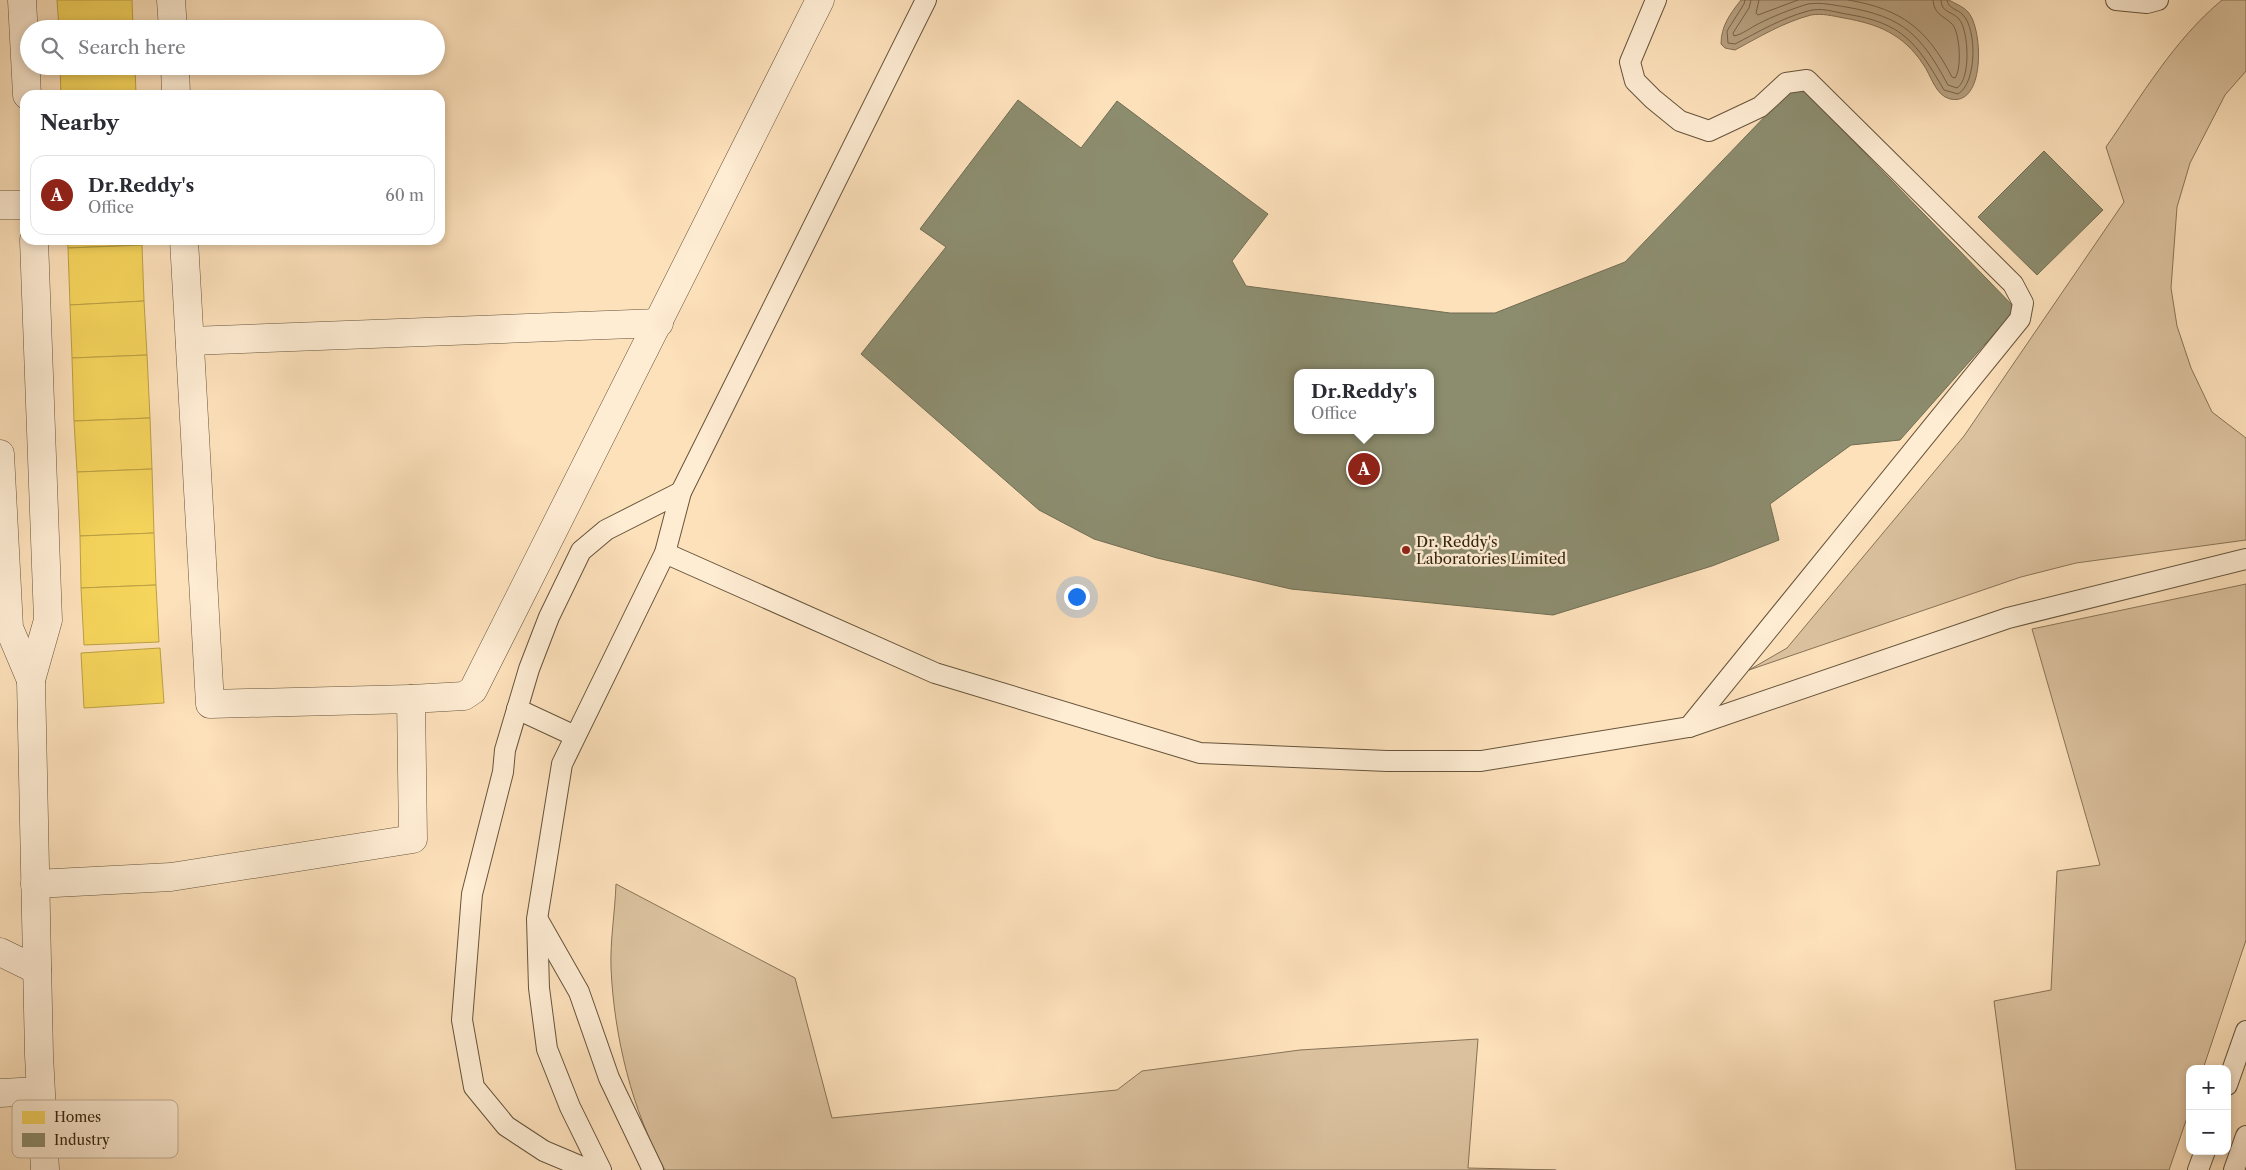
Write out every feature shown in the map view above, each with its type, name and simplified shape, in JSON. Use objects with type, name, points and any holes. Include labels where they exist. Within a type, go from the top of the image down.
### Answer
[{"type":"street","points":[[22,0],[23,20]]},
{"type":"street","points":[[171,0],[172,20]]},
{"type":"street","points":[[184,245],[210,704],[464,696],[473,690],[820,0]]},
{"type":"street","points":[[26,75],[27,90]]},
{"type":"street","points":[[175,75],[176,90]]},
{"type":"street","points":[[0,205],[20,205]]},
{"type":"street","points":[[34,245],[48,620],[30,680],[41,1100]]},
{"type":"street","points":[[190,341],[659,323]]},
{"type":"street","points":[[0,454],[9,628],[30,680]]},
{"type":"street","points":[[35,884],[171,877],[413,839],[411,698]]},
{"type":"street","points":[[0,952],[37,970]]},
{"type":"street","points":[[0,1093],[40,1091]]},
{"type":"lane","points":[[601,1170],[570,1107],[548,1049],[539,988],[537,919],[562,764],[665,552],[681,492],[926,0]]},
{"type":"lane","points":[[1656,0],[1630,62],[1635,81],[1653,99],[1680,121],[1709,131],[1760,107],[1786,82],[1807,80],[2013,284],[2023,303],[2020,319],[1689,727]]},
{"type":"lane","points":[[2116,0],[2147,3],[2158,0]]},
{"type":"lane","points":[[589,1170],[544,1151],[506,1126],[474,1087],[462,1020],[472,894],[503,772],[505,750],[529,669],[549,617],[581,551],[606,530],[681,492]]},
{"type":"lane","points":[[665,552],[935,673],[1200,753],[1387,761],[1480,761],[1689,727],[2008,618],[2246,559]]},
{"type":"lane","points":[[517,709],[575,736]]},
{"type":"lane","points":[[537,919],[579,992],[609,1078],[653,1170]]},
{"type":"lane","points":[[2231,1074],[2246,1031]]},
{"type":"lane","points":[[2234,1170],[2246,1136]]},
{"type":"lane","points":[[2198,1170],[2204,1155]]},
{"type":"shaded area","points":[[2222,0],[2246,0],[2246,71],[2225,95],[2190,163],[2177,207],[2171,288],[2177,326],[2191,368],[2212,412],[2246,438],[2246,540],[2076,563],[2021,577],[1749,670],[1787,648],[1964,436],[2124,202],[2106,147],[2174,50]]},
{"type":"shaded area","points":[[2246,584],[2246,940],[2204,1065],[2186,1065],[2186,1121],[2169,1170],[2016,1170],[1994,1001],[2051,990],[2057,871],[2100,865],[2032,629]]},
{"type":"shaded area","points":[[616,884],[795,978],[832,1118],[1117,1090],[1142,1071],[1300,1050],[1478,1039],[1468,1168],[1556,1170],[665,1170],[653,1147],[634,1098],[616,1020],[611,958]]},
{"type":"water","points":[[1741,0],[1949,0],[1968,12],[1977,33],[1978,64],[1975,79],[1970,91],[1962,98],[1950,99],[1945,97],[1937,89],[1926,68],[1915,54],[1898,38],[1879,27],[1856,20],[1828,15],[1815,14],[1801,18],[1772,30],[1735,50],[1725,48],[1721,44],[1724,26]]},
{"type":"building: Homes","points":[[57,0],[132,0],[133,20],[58,20]]},
{"type":"building: Homes","points":[[60,75],[135,75],[136,90],[61,90]]},
{"type":"building: Homes","points":[[68,245],[142,245],[68,248]]},
{"type":"building: Homes","points":[[142,245],[144,301],[70,305],[68,248]]},
{"type":"building: Homes","points":[[144,301],[147,355],[72,358],[70,305]]},
{"type":"building: Homes","points":[[147,355],[150,418],[74,421],[72,358]]},
{"type":"building: Homes","points":[[150,418],[152,469],[77,472],[74,421]]},
{"type":"building: Homes","points":[[152,469],[154,533],[80,536],[77,472]]},
{"type":"building: Homes","points":[[154,533],[156,585],[81,588],[80,536]]},
{"type":"building: Homes","points":[[156,585],[159,642],[84,645],[81,588]]},
{"type":"building: Homes","points":[[160,648],[164,703],[84,708],[81,653]]},
{"type":"building: Industry","points":[[1797,83],[2016,309],[1900,440],[1851,445],[1770,504],[1779,540],[1712,566],[1553,615],[1291,589],[1157,558],[1094,539],[1039,510],[861,354],[946,247],[920,229],[1018,100],[1081,148],[1117,101],[1268,214],[1232,261],[1246,286],[1450,313],[1495,313],[1625,262]]},
{"type":"building: Industry","points":[[2044,151],[2103,210],[2037,275],[1978,217]]},
{"type":"place","name":"Dr.Reddy's","points":[[1364,469]]},
{"type":"place","name":"Dr. Reddy's Laboratories Limited","points":[[1406,550]]}]
